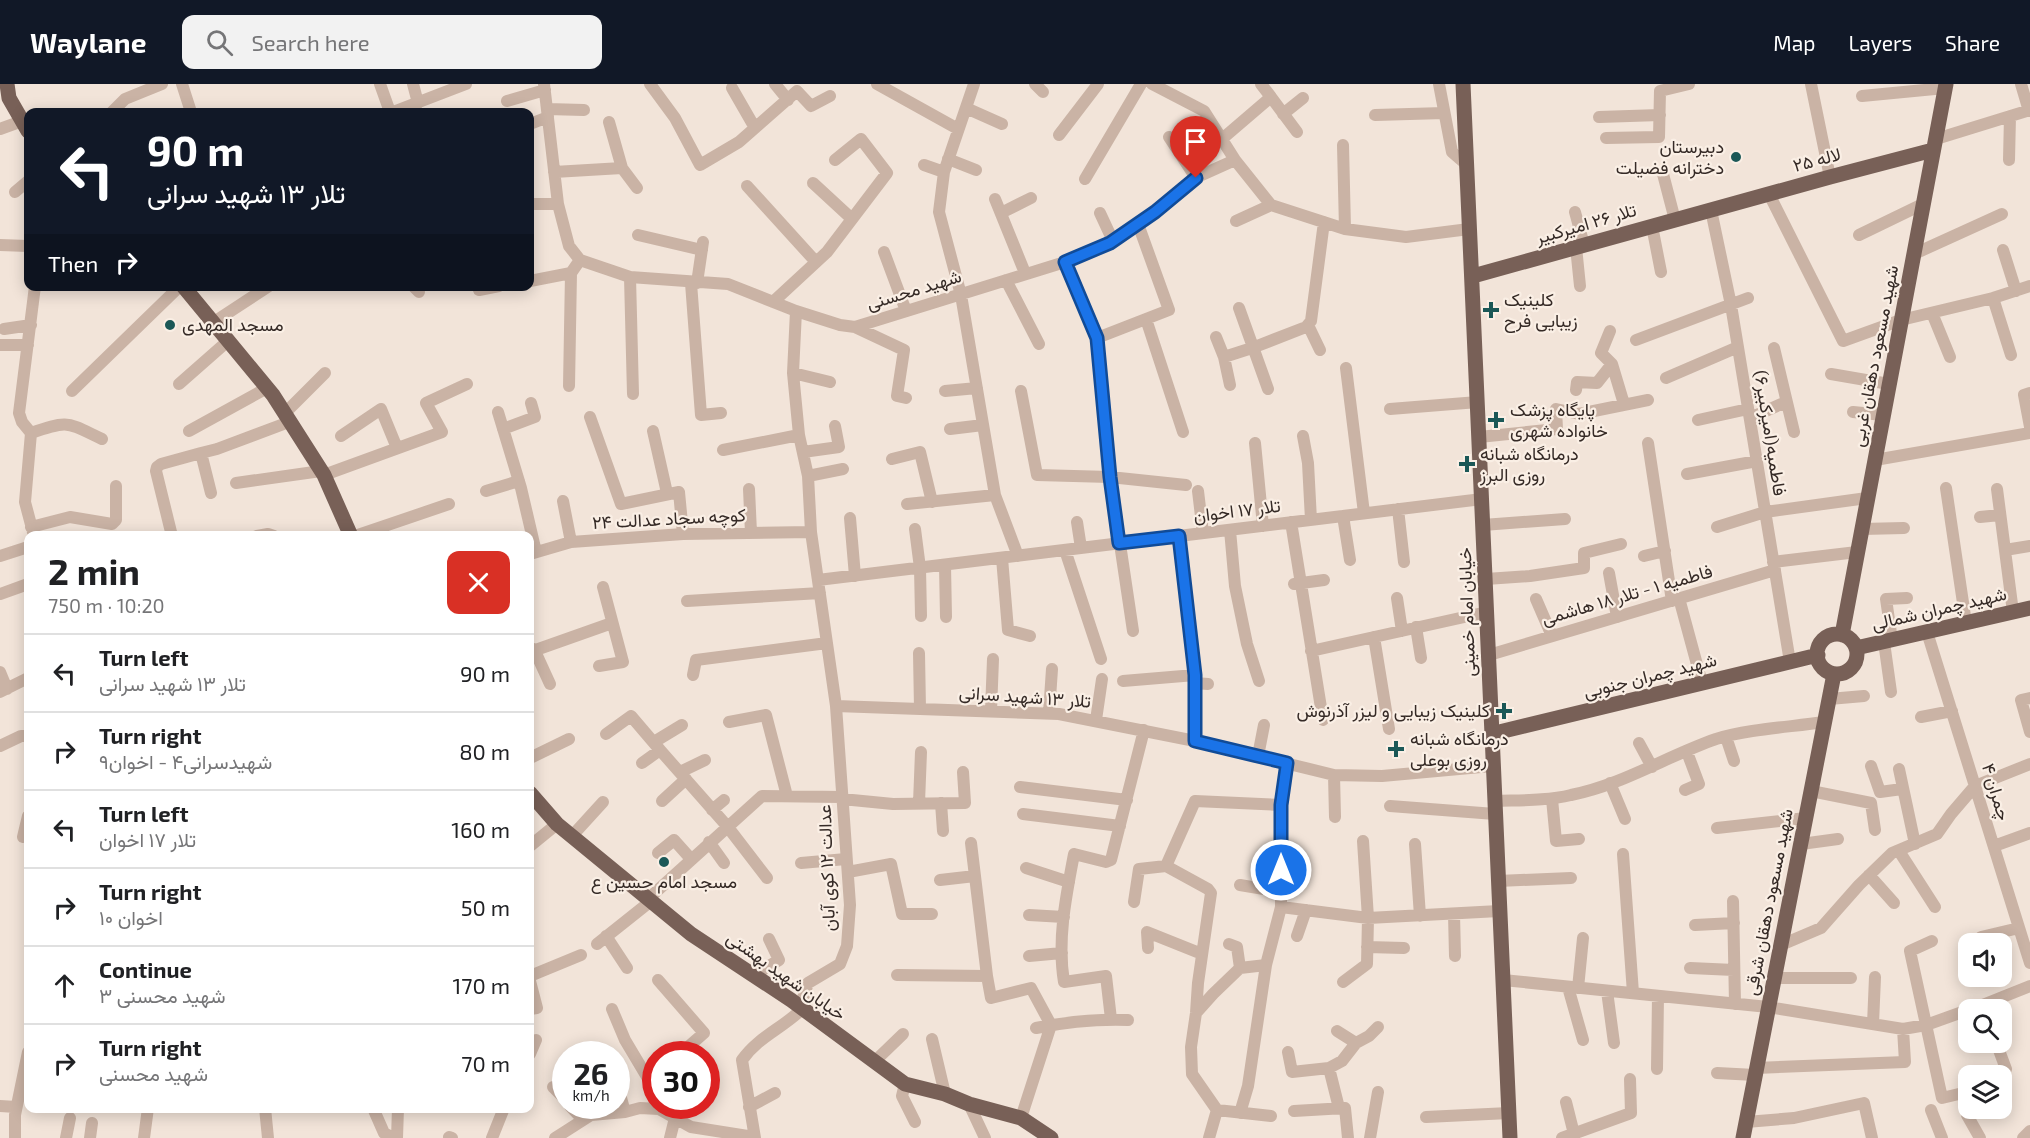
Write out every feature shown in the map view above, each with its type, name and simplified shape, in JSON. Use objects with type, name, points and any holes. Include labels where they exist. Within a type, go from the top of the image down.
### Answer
[{"type":"main road","name":"خیابان امام خمینی","points":[[1463,84],[1510,1138]]},
{"type":"main road","name":"شهید مسعود دهقان غربی","points":[[1842,634],[1946,86]]},
{"type":"main road","points":[[5,87],[24,124]]},
{"type":"main road","name":"لاله ۲۵","points":[[1711,210],[1830,177],[1935,144]]},
{"type":"main road","name":"تلار ۲۶ امیرکبیر","points":[[1473,276],[1711,210]]},
{"type":"main road","points":[[186,291],[214,322],[267,388],[322,473],[351,531]]},
{"type":"main road","name":"شهید چمران شمالی","points":[[1856,648],[2030,608]]},
{"type":"main road","points":[[1842,634],[1851,639],[1856,648],[1856,661],[1852,667],[1847,671],[1834,674],[1823,667],[1818,656],[1818,648],[1827,637],[1842,634]]},
{"type":"main road","name":"شهید چمران جنوبی","points":[[1491,734],[1818,656]]},
{"type":"main road","name":"شهید مسعود دهقان شرقی","points":[[1743,1138],[1834,674]]},
{"type":"main road","name":"خیابان شهید بهشتی","points":[[534,798],[557,824],[691,934],[754,975],[905,1083],[1021,1118],[1051,1138]]},
{"type":"street","points":[[116,108],[126,99],[162,84]]},
{"type":"street","points":[[182,84],[190,108]]},
{"type":"street","points":[[380,84],[389,108]]},
{"type":"street","points":[[413,84],[418,102]]},
{"type":"street","points":[[402,108],[451,87],[466,84]]},
{"type":"street","points":[[650,84],[675,118],[700,165],[739,142],[792,95]]},
{"type":"street","points":[[776,84],[811,106],[830,96]]},
{"type":"street","points":[[877,84],[958,129]]},
{"type":"street","points":[[974,84],[944,172],[939,212],[961,295],[995,495],[1018,556]]},
{"type":"street","points":[[1059,135],[1098,84]]},
{"type":"street","points":[[1085,179],[1141,84]]},
{"type":"street","points":[[1152,84],[1204,111],[1235,160],[1271,205],[1345,230],[1406,237],[1470,228]]},
{"type":"street","points":[[1261,84],[1296,132]]},
{"type":"street","points":[[1439,84],[1452,152],[1467,165]]},
{"type":"street","points":[[1606,138],[1659,137],[1660,115],[1656,87],[1689,84]]},
{"type":"street","points":[[1811,84],[1830,177]]},
{"type":"street","points":[[1935,144],[2029,110],[2021,84]]},
{"type":"street","points":[[1862,96],[1946,86]]},
{"type":"street","points":[[507,101],[545,87],[558,204],[568,246],[580,260],[571,273],[569,386]]},
{"type":"street","points":[[732,88],[755,128]]},
{"type":"street","points":[[1222,139],[1271,97]]},
{"type":"street","points":[[1283,114],[1303,99]]},
{"type":"street","points":[[966,108],[1002,124]]},
{"type":"street","points":[[534,122],[548,113],[584,110]]},
{"type":"street","points":[[1375,115],[1444,113]]},
{"type":"street","points":[[1599,117],[1660,115]]},
{"type":"street","points":[[2009,160],[2010,116]]},
{"type":"street","points":[[609,122],[622,168],[638,188]]},
{"type":"street","points":[[0,129],[24,126]]},
{"type":"street","points":[[1169,137],[1196,178]]},
{"type":"street","points":[[773,302],[826,252],[887,172],[861,139],[835,160]]},
{"type":"street","points":[[1343,145],[1345,230]]},
{"type":"street","points":[[948,159],[976,170]]},
{"type":"street","name":"شهید محسنی","points":[[580,260],[630,277],[728,284],[796,311],[840,325],[855,327],[1065,262],[1113,241],[1155,212],[1196,178],[1235,160]]},
{"type":"street","points":[[924,165],[944,172]]},
{"type":"street","points":[[554,172],[622,168]]},
{"type":"street","points":[[1663,174],[1675,220]]},
{"type":"street","points":[[813,183],[852,219]]},
{"type":"street","points":[[15,192],[24,184]]},
{"type":"street","points":[[747,186],[816,262]]},
{"type":"street","points":[[1769,194],[1844,341],[1901,320],[1993,298],[2030,286]]},
{"type":"street","points":[[1001,213],[1031,198]]},
{"type":"street","points":[[995,199],[1025,273]]},
{"type":"street","points":[[534,204],[558,204]]},
{"type":"street","points":[[1859,235],[1923,204]]},
{"type":"street","points":[[1236,221],[1271,205]]},
{"type":"street","name":"فاطمیه(امیرکبیر۶)","points":[[1711,210],[1731,305],[1790,662]]},
{"type":"street","points":[[1575,212],[1580,246],[1580,286]]},
{"type":"street","points":[[1100,213],[1113,241]]},
{"type":"street","points":[[1914,254],[2002,214]]},
{"type":"street","points":[[1224,357],[1252,348],[1311,321],[1324,222]]},
{"type":"street","points":[[1097,338],[1169,310],[1138,224]]},
{"type":"street","points":[[1652,226],[1660,272]]},
{"type":"street","points":[[638,235],[702,246],[694,283],[700,415],[721,413]]},
{"type":"street","points":[[0,245],[24,246]]},
{"type":"street","points":[[2003,250],[2016,291]]},
{"type":"street","points":[[884,252],[906,311]]},
{"type":"street","points":[[1065,262],[1097,338],[1110,477],[1132,631]]},
{"type":"street","points":[[534,280],[571,273]]},
{"type":"street","points":[[630,277],[633,394]]},
{"type":"street","points":[[1006,280],[1039,344]]},
{"type":"street","points":[[34,291],[19,413],[22,422],[31,433],[25,502],[32,531],[70,517],[112,524],[116,520],[116,486]]},
{"type":"street","points":[[72,391],[176,291]]},
{"type":"street","points":[[214,322],[261,291]]},
{"type":"street","points":[[1636,340],[1748,298]]},
{"type":"street","points":[[1993,298],[2011,355]]},
{"type":"street","points":[[1239,308],[1268,389]]},
{"type":"street","name":"عدالت ۱۲ کوی آبان","points":[[796,311],[793,373],[800,435],[808,476],[811,532],[836,706],[850,905],[847,946],[840,964],[808,983],[801,1008]]},
{"type":"street","points":[[1932,313],[1950,357]]},
{"type":"street","points":[[1146,319],[1183,432]]},
{"type":"street","points":[[1308,324],[1320,350]]},
{"type":"street","points":[[4,329],[31,325]]},
{"type":"street","points":[[855,327],[904,350],[897,396],[906,398]]},
{"type":"street","points":[[1610,331],[1601,353],[1612,364],[1624,405]]},
{"type":"street","points":[[1216,337],[1224,357],[1230,385]]},
{"type":"street","points":[[179,384],[228,340]]},
{"type":"street","points":[[0,345],[28,345]]},
{"type":"street","points":[[1666,378],[1738,347]]},
{"type":"street","points":[[1774,348],[1794,432]]},
{"type":"street","points":[[1576,390],[1577,382],[1597,383],[1612,364]]},
{"type":"street","points":[[1346,368],[1364,513]]},
{"type":"street","points":[[171,531],[156,471],[157,467],[217,449],[287,418],[325,373]]},
{"type":"street","points":[[793,373],[830,382]]},
{"type":"street","points":[[1831,374],[1889,384]]},
{"type":"street","points":[[236,483],[322,473],[442,432],[426,404],[466,384]]},
{"type":"street","points":[[189,432],[267,388]]},
{"type":"street","points":[[945,391],[977,388]]},
{"type":"street","points":[[1021,391],[1037,475],[1110,477],[1192,488],[1203,533]]},
{"type":"street","points":[[2030,393],[2024,396],[2030,427]]},
{"type":"street","points":[[1479,437],[1557,429],[1556,409],[1579,414],[1647,400]]},
{"type":"street","points":[[1390,409],[1478,402]]},
{"type":"street","points":[[1698,420],[1749,413],[1786,402]]},
{"type":"street","points":[[503,429],[535,417],[531,403]]},
{"type":"street","points":[[341,436],[381,409],[398,448]]},
{"type":"street","points":[[1853,411],[1883,415]]},
{"type":"street","points":[[498,412],[519,481],[528,531]]},
{"type":"street","points":[[590,417],[621,504],[679,492],[683,534]]},
{"type":"street","points":[[31,433],[63,423],[73,425],[102,439]]},
{"type":"street","points":[[950,429],[983,425]]},
{"type":"street","points":[[803,452],[839,447],[835,426]]},
{"type":"street","points":[[653,431],[667,493]]},
{"type":"street","points":[[1875,460],[2030,433]]},
{"type":"street","points":[[723,450],[800,435]]},
{"type":"street","points":[[1303,436],[1308,463],[1311,520]]},
{"type":"street","points":[[1255,443],[1263,526]]},
{"type":"street","points":[[1648,444],[1665,551],[1676,599],[1702,683]]},
{"type":"street","points":[[892,459],[920,452],[932,502]]},
{"type":"street","points":[[201,453],[211,493]]},
{"type":"street","points":[[1687,474],[1757,461]]},
{"type":"street","points":[[808,476],[843,469]]},
{"type":"street","points":[[486,491],[519,481]]},
{"type":"street","points":[[1946,488],[1966,623]]},
{"type":"street","points":[[749,489],[751,533]]},
{"type":"street","points":[[1997,489],[2013,612]]},
{"type":"street","points":[[907,504],[995,495]]},
{"type":"street","points":[[1717,527],[1765,512],[1868,498]]},
{"type":"street","name":"تلار ۱۷ اخوان","points":[[687,601],[819,587],[855,576],[1482,499]]},
{"type":"street","points":[[563,501],[571,542]]},
{"type":"street","points":[[368,531],[449,504]]},
{"type":"street","points":[[1398,509],[1404,562]]},
{"type":"street","points":[[1980,518],[2000,515]]},
{"type":"street","points":[[1343,516],[1350,560]]},
{"type":"street","points":[[850,518],[855,576]]},
{"type":"street","points":[[1483,525],[1565,519]]},
{"type":"street","points":[[1077,522],[1081,548]]},
{"type":"street","points":[[1291,522],[1297,584],[1323,720]]},
{"type":"street","points":[[1862,528],[1904,528]]},
{"type":"street","points":[[915,529],[920,568],[921,616]]},
{"type":"street","points":[[1230,530],[1235,586],[1247,644],[1259,681]]},
{"type":"street","name":"کوچه سجاد عدالت ۲۴","points":[[534,552],[571,542],[683,534],[811,532]]},
{"type":"street","points":[[1179,536],[1199,681],[1195,741]]},
{"type":"street","points":[[1486,579],[1530,576],[1584,568],[1584,553],[1621,544]]},
{"type":"street","points":[[2005,550],[2030,546]]},
{"type":"street","points":[[0,556],[24,549]]},
{"type":"street","points":[[1065,550],[1101,659]]},
{"type":"street","points":[[1644,556],[1665,551]]},
{"type":"street","name":"فاطمیه ۱ - تلار ۱۸ هاشمی","points":[[1489,655],[1676,599],[1774,566],[1857,552]]},
{"type":"street","points":[[1002,558],[1008,630],[1030,636]]},
{"type":"street","points":[[945,565],[946,617]]},
{"type":"street","points":[[1609,573],[1617,617]]},
{"type":"street","points":[[1297,584],[1324,580]]},
{"type":"street","points":[[0,594],[24,585]]},
{"type":"street","points":[[599,666],[623,662],[603,587]]},
{"type":"street","points":[[1397,598],[1402,631]]},
{"type":"street","points":[[1892,692],[1886,599],[1907,598]]},
{"type":"street","points":[[1536,599],[1552,636]]},
{"type":"street","points":[[1311,651],[1486,612]]},
{"type":"street","points":[[534,649],[612,623]]},
{"type":"street","points":[[1416,627],[1421,658]]},
{"type":"street","name":"چمران ۴","points":[[1928,632],[2030,963]]},
{"type":"street","points":[[1374,637],[1389,729]]},
{"type":"street","points":[[693,675],[696,660],[827,643]]},
{"type":"street","points":[[919,653],[920,709]]},
{"type":"street","points":[[534,654],[550,684]]},
{"type":"street","points":[[991,711],[993,658]]},
{"type":"street","points":[[1049,713],[1052,669]]},
{"type":"street","points":[[0,672],[3,690],[24,680]]},
{"type":"street","points":[[1096,720],[1102,679]]},
{"type":"street","points":[[1123,681],[1199,681]]},
{"type":"street","points":[[1829,699],[1864,696]]},
{"type":"street","points":[[2030,698],[2021,700],[2030,732]]},
{"type":"street","name":"تلار ۱۳ شهید سرانی","points":[[836,706],[1049,713],[1096,720],[1195,741],[1334,775],[1382,776],[1492,766]]},
{"type":"street","points":[[1921,717],[1952,711]]},
{"type":"street","points":[[729,722],[766,715],[787,796]]},
{"type":"street","points":[[606,734],[631,716],[727,826],[767,878]]},
{"type":"street","points":[[1390,806],[1494,808],[1574,795],[1726,737],[1824,722]]},
{"type":"street","points":[[1258,756],[1264,724]]},
{"type":"street","points":[[642,762],[682,725]]},
{"type":"street","points":[[1111,1019],[1106,976],[1064,982],[1062,953],[1064,917],[1074,854],[1106,862],[1111,860],[1144,730]]},
{"type":"street","points":[[0,746],[24,736]]},
{"type":"street","points":[[1726,737],[1734,761]]},
{"type":"street","points":[[534,756],[569,739]]},
{"type":"street","points":[[1639,743],[1652,766]]},
{"type":"street","points":[[919,803],[921,752]]},
{"type":"street","points":[[1684,790],[1699,784],[1687,752]]},
{"type":"street","points":[[662,801],[683,776],[705,760]]},
{"type":"street","points":[[1240,1113],[1248,1086],[1266,965],[1281,908],[1281,805],[1287,763]]},
{"type":"street","points":[[1780,945],[1821,928],[1869,875],[1893,853],[1938,834],[1951,814],[1975,786],[2030,764]]},
{"type":"street","points":[[1871,766],[1880,792],[1902,789]]},
{"type":"street","points":[[1899,769],[1915,844]]},
{"type":"street","points":[[627,968],[601,940],[650,900],[709,842],[762,796],[842,798],[893,804],[966,803],[963,772]]},
{"type":"street","points":[[1334,775],[1335,817]]},
{"type":"street","points":[[1610,783],[1625,819]]},
{"type":"street","points":[[1020,788],[1127,800]]},
{"type":"street","points":[[1811,791],[1871,803],[1875,830]]},
{"type":"street","points":[[1552,799],[1556,841],[1580,840]]},
{"type":"street","points":[[712,810],[724,800]]},
{"type":"street","points":[[1166,866],[1195,801],[1281,805]]},
{"type":"street","points":[[572,836],[603,802]]},
{"type":"street","points":[[941,803],[943,831]]},
{"type":"street","points":[[1023,814],[1120,826]]},
{"type":"street","points":[[1717,828],[1806,818]]},
{"type":"street","points":[[534,843],[557,824]]},
{"type":"street","points":[[23,837],[24,833]]},
{"type":"street","points":[[1994,846],[2030,833]]},
{"type":"street","points":[[1801,843],[1838,839]]},
{"type":"street","points":[[658,853],[674,840],[691,860]]},
{"type":"street","points":[[1343,982],[1367,964],[1368,918],[1363,841]]},
{"type":"street","points":[[709,842],[724,863]]},
{"type":"street","points":[[971,843],[991,998],[1031,988],[1051,1025],[1021,1118]]},
{"type":"street","points":[[1415,844],[1420,916]]},
{"type":"street","points":[[1899,851],[1935,907]]},
{"type":"street","points":[[1623,854],[1633,993]]},
{"type":"street","points":[[801,863],[846,859]]},
{"type":"street","points":[[848,872],[891,864],[902,914],[932,914]]},
{"type":"street","points":[[1134,902],[1139,869],[1166,866],[1208,889],[1211,893],[1191,1047],[1192,1074],[1217,1110],[1270,1116]]},
{"type":"street","points":[[1026,868],[1069,882]]},
{"type":"street","points":[[1869,875],[1894,903]]},
{"type":"street","points":[[940,880],[975,876]]},
{"type":"street","points":[[1498,881],[1571,878]]},
{"type":"street","points":[[1240,885],[1281,892]]},
{"type":"street","points":[[1733,902],[1735,1004]]},
{"type":"street","points":[[1281,908],[1368,918],[1499,911]]},
{"type":"street","points":[[1297,936],[1306,910]]},
{"type":"street","points":[[1454,914],[1455,956]]},
{"type":"street","points":[[1029,915],[1064,917]]},
{"type":"street","points":[[1695,926],[1734,923]]},
{"type":"street","points":[[1998,933],[2019,928]]},
{"type":"street","points":[[1148,948],[1147,932],[1202,954]]},
{"type":"street","points":[[1583,938],[1573,987],[1583,1040]]},
{"type":"street","points":[[754,975],[779,960],[769,939]]},
{"type":"street","points":[[1932,941],[1910,951],[1942,1098],[1958,1094]]},
{"type":"street","points":[[1229,944],[1237,947],[1240,968]]},
{"type":"street","points":[[1368,947],[1404,948]]},
{"type":"street","points":[[1029,956],[1062,953]]},
{"type":"street","points":[[534,974],[581,955]]},
{"type":"street","points":[[1196,1013],[1213,993],[1240,968],[1266,965]]},
{"type":"street","points":[[1690,968],[1734,970]]},
{"type":"street","points":[[897,975],[987,976]]},
{"type":"street","points":[[1873,1024],[1875,977]]},
{"type":"street","points":[[1774,978],[1851,978]]},
{"type":"street","points":[[658,980],[704,1033],[695,1041]]},
{"type":"street","points":[[1503,980],[1768,1007],[1903,1029],[1926,1025],[1958,1015]]},
{"type":"street","points":[[1999,999],[2030,986]]},
{"type":"street","points":[[1607,991],[1614,1043]]},
{"type":"street","points":[[1657,1069],[1658,996]]},
{"type":"street","points":[[677,1119],[692,1127],[754,1137],[742,1060],[760,1039],[791,1019],[801,1008]]},
{"type":"street","points":[[612,1010],[625,1040],[642,1064]]},
{"type":"street","points":[[1036,1028],[1111,1019],[1128,1020]]},
{"type":"street","points":[[1288,1052],[1292,1072],[1329,1068],[1342,1061],[1356,1043],[1370,1036],[1378,1027]]},
{"type":"street","points":[[1717,1073],[1905,1062],[1903,1029]]},
{"type":"street","points":[[1337,1031],[1356,1043]]},
{"type":"street","points":[[874,1062],[903,1034]]},
{"type":"street","points":[[932,1039],[945,1094]]},
{"type":"street","points":[[534,1045],[536,1040]]},
{"type":"street","points":[[1329,1068],[1340,1108]]},
{"type":"street","points":[[15,1138],[16,1107],[24,1079]]},
{"type":"street","points":[[1566,1102],[1568,1136],[1631,1113],[1630,1079]]},
{"type":"street","points":[[905,1083],[902,1096],[915,1122]]},
{"type":"street","points":[[1370,1138],[1378,1092]]},
{"type":"street","points":[[749,1107],[775,1093]]},
{"type":"street","points":[[1746,1122],[1794,1118],[1864,1103],[1872,1138]]},
{"type":"street","points":[[969,1104],[985,1138]]},
{"type":"street","points":[[0,1106],[16,1107]]},
{"type":"street","points":[[1294,1111],[1345,1108],[1348,1138]]},
{"type":"street","points":[[1209,1138],[1217,1110]]},
{"type":"street","points":[[1931,1110],[1942,1138]]},
{"type":"street","points":[[144,1138],[147,1113]]},
{"type":"street","points":[[266,1113],[268,1138]]},
{"type":"street","points":[[375,1113],[384,1133],[395,1138],[398,1113]]},
{"type":"street","points":[[492,1138],[502,1113]]},
{"type":"street","points":[[1426,1117],[1509,1113]]},
{"type":"street","points":[[66,1138],[70,1118]]},
{"type":"street","points":[[670,1138],[675,1119]]},
{"type":"street","points":[[1969,1119],[1983,1137]]},
{"type":"street","points":[[555,1138],[583,1120]]},
{"type":"street","points":[[90,1138],[92,1123]]},
{"type":"street","points":[[2023,1138],[2030,1131]]},
{"type":"place","name":"دبیرستان دخترانه فضیلت","points":[[1736,157]]},
{"type":"place","name":"کلینیک زیبایی فرح","points":[[1491,310]]},
{"type":"place","name":"مسجد المهدی","points":[[170,325]]},
{"type":"place","name":"پایگاه پزشک خانواده شهری","points":[[1496,420]]},
{"type":"place","name":"درمانگاه شبانه روزی البرز","points":[[1467,464]]},
{"type":"place","name":"کلینیک زیبایی و لیزر آذرنوش","points":[[1504,711]]},
{"type":"place","name":"درمانگاه شبانه روزی بوعلی","points":[[1396,749]]},
{"type":"place","name":"مسجد امام حسین ع","points":[[664,862]]},
{"type":"route","points":[[1196,178],[1155,212],[1110,243],[1065,262],[1097,338],[1110,477],[1119,543],[1179,536],[1195,675],[1195,741],[1287,763],[1281,805],[1281,870]]}]
